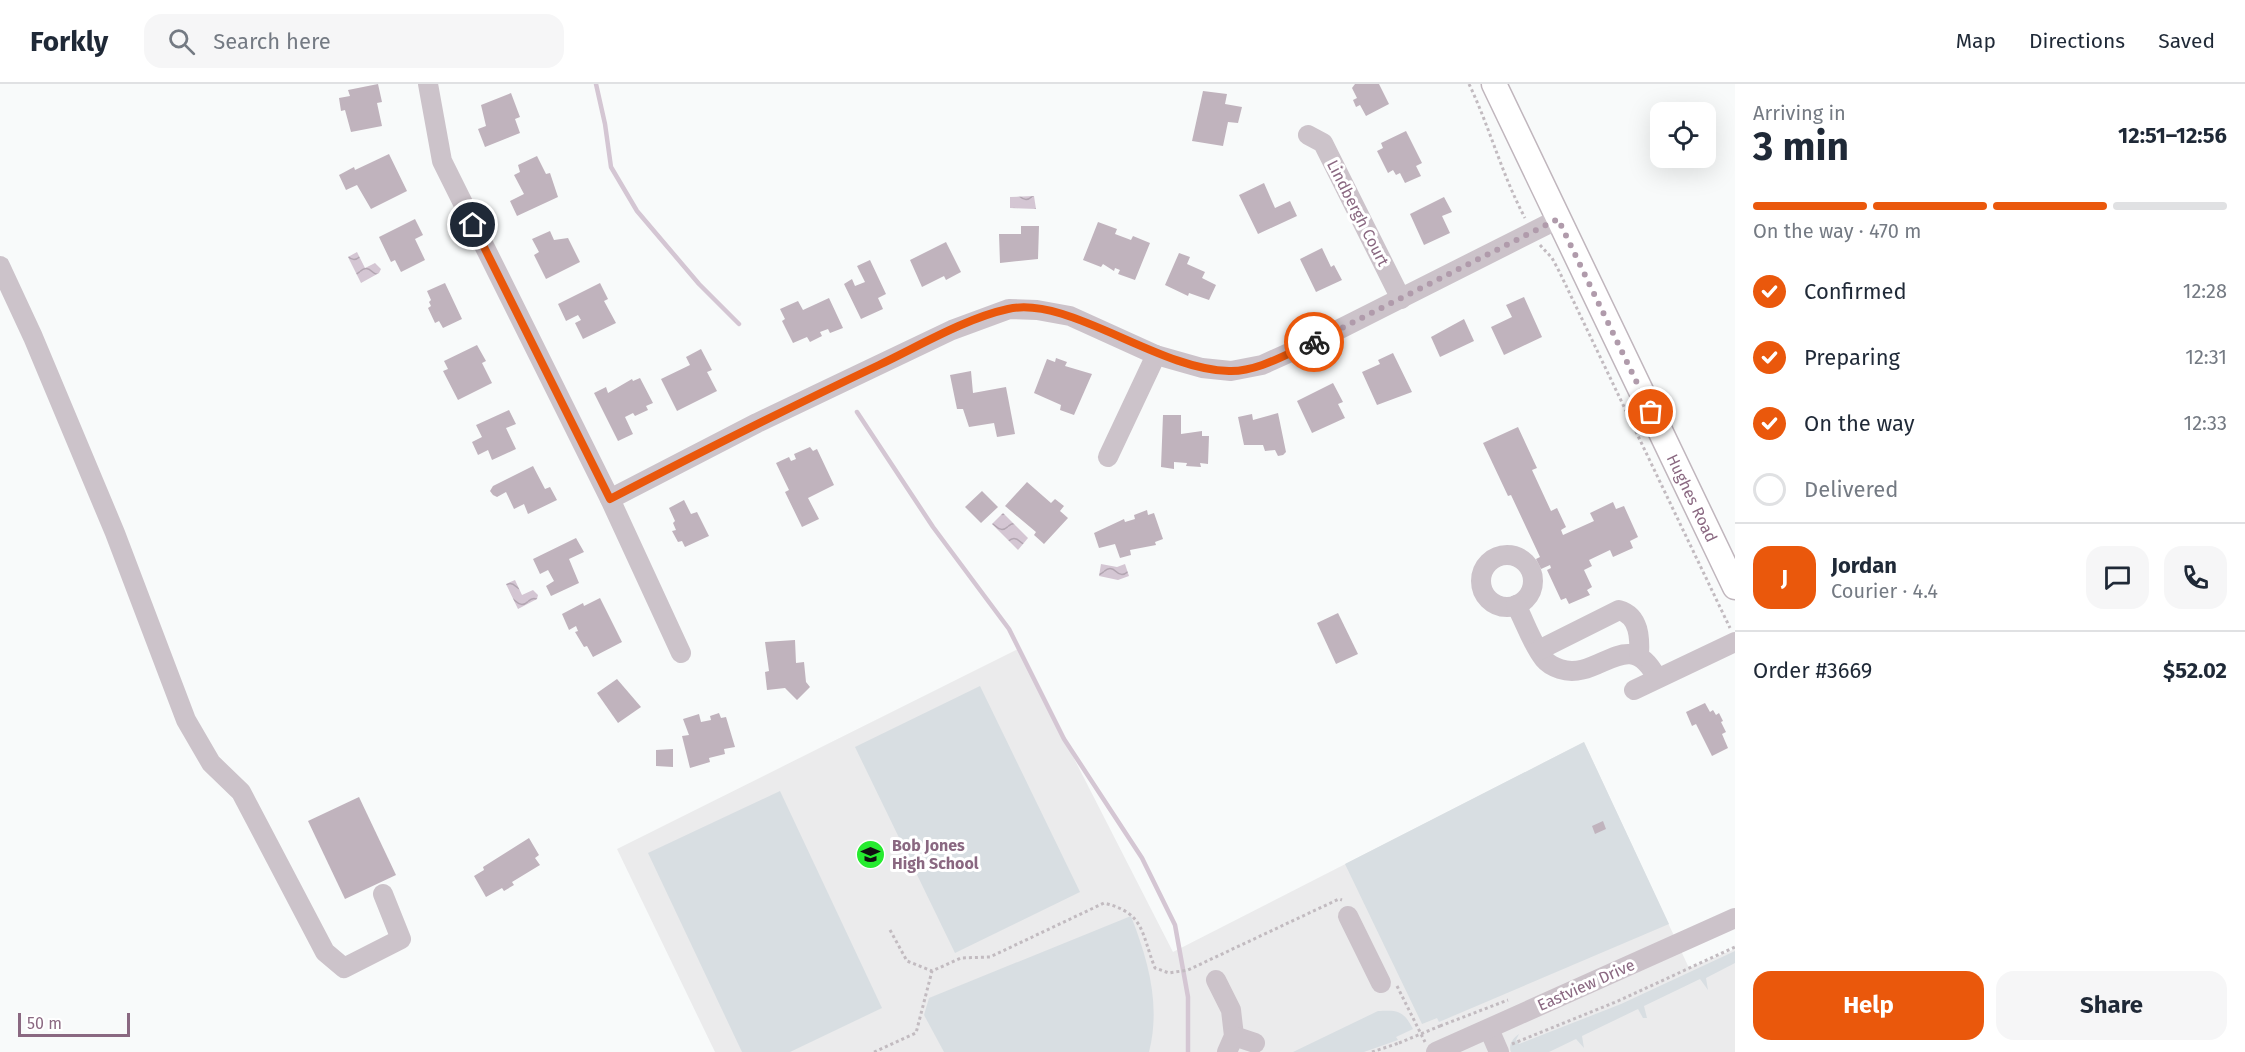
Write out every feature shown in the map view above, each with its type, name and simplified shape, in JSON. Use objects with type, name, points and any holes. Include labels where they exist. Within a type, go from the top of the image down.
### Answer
[{"type":"main road","name":"Hughes Road","points":[[1494,84],[1735,587]]},
{"type":"street","points":[[428,84],[442,161],[610,499],[681,653]]},
{"type":"street","name":"Lindbergh Court","points":[[1308,135],[1323,143],[1401,298]]},
{"type":"street","points":[[610,499],[757,423],[952,330],[1009,309],[1037,310],[1070,316],[1156,355],[1202,368],[1231,371],[1262,365],[1558,219]]},
{"type":"street","points":[[0,266],[33,337],[115,533],[186,720],[211,764],[241,792],[325,952],[344,969],[401,939],[382,894]]},
{"type":"street","points":[[1108,457],[1156,355]]},
{"type":"street","points":[[1516,605],[1539,650],[1553,667],[1570,672],[1580,672],[1624,653],[1640,657],[1648,664],[1657,678]]},
{"type":"street","points":[[1539,650],[1619,610],[1630,616],[1638,629],[1640,657]]},
{"type":"street","points":[[1634,690],[1734,642]]},
{"type":"street","points":[[1349,909],[1388,981]]},
{"type":"street","name":"Eastview Drive","points":[[1443,1049],[1735,918]]},
{"type":"street","points":[[1216,980],[1231,1010],[1230,1044],[1256,1043]]},
{"type":"street","points":[[1489,1029],[1498,1051]]},
{"type":"path","points":[[1469,84],[1492,134],[1503,171],[1526,219]]},
{"type":"path","points":[[1541,246],[1552,258],[1559,271],[1729,625],[1734,642]]},
{"type":"path","points":[[890,930],[907,961],[932,971],[961,958],[990,957],[1104,903],[1121,907],[1134,916],[1155,968],[1169,973],[1188,970],[1339,899],[1349,909]]},
{"type":"path","points":[[1498,1051],[1618,1001],[1735,947]]},
{"type":"path","points":[[874,1052],[916,1033],[932,971]]},
{"type":"path","points":[[1388,981],[1429,1052]]},
{"type":"path","points":[[1372,1052],[1504,1001]]},
{"type":"shaded area","name":"Bob Jones High School","points":[[1018,649],[1173,952],[1584,742],[1689,968],[1735,949],[1735,1052],[715,1052],[617,849]]},
{"type":"shaded area","points":[[980,686],[1080,892],[955,953],[855,747]]},
{"type":"shaded area","points":[[1584,742],[1669,924],[1439,1022],[1437,1018],[1422,1024],[1345,864]]},
{"type":"shaded area","points":[[780,791],[882,1008],[790,1052],[742,1052],[648,853]]},
{"type":"shaded area","points":[[1131,916],[1143,949],[1151,983],[1154,1017],[1149,1052],[944,1052],[924,1015],[929,998]]},
{"type":"shaded area","points":[[1735,951],[1735,963],[1706,978],[1708,990],[1700,979],[1644,1006],[1647,1018],[1643,1018],[1638,1009],[1582,1036],[1584,1048],[1576,1039],[1549,1052],[1511,1052],[1512,1042],[1519,1034],[1516,1040],[1519,1044],[1621,1004]]},
{"type":"shaded area","points":[[1378,1011],[1399,1012],[1413,1029],[1396,1037],[1398,1040],[1364,1052],[1293,1052]]},
{"type":"water","points":[[1034,196],[1036,209],[1010,208],[1010,197]]},
{"type":"water","points":[[357,252],[365,268],[375,263],[381,269],[379,273],[361,283],[348,257]]},
{"type":"water","points":[[1003,513],[1028,538],[1018,550],[992,524]]},
{"type":"water","points":[[1101,564],[1117,567],[1125,564],[1129,576],[1118,580],[1099,576]]},
{"type":"water","points":[[515,580],[522,595],[533,590],[538,595],[537,599],[518,609],[506,584]]},
{"type":"building","points":[[378,84],[382,102],[377,103],[382,126],[351,132],[345,110],[341,111],[339,98],[350,96],[348,90]]},
{"type":"building","points":[[1355,84],[1379,84],[1389,104],[1366,116],[1360,105],[1356,107],[1353,100],[1357,98],[1352,88]]},
{"type":"building","points":[[1203,91],[1227,94],[1225,104],[1242,107],[1238,123],[1228,122],[1223,146],[1192,141]]},
{"type":"building","points":[[511,93],[520,117],[515,119],[520,133],[485,147],[478,129],[486,126],[481,105]]},
{"type":"building","points":[[1406,131],[1422,163],[1416,166],[1421,176],[1405,183],[1400,173],[1396,175],[1393,170],[1388,173],[1377,151],[1383,148],[1381,143]]},
{"type":"building","points":[[389,154],[407,191],[371,209],[357,185],[346,190],[339,175]]},
{"type":"building","points":[[537,156],[546,174],[550,173],[558,197],[517,216],[510,201],[524,194],[514,175],[520,172],[518,165]]},
{"type":"building","points":[[1264,183],[1275,208],[1290,201],[1297,216],[1258,234],[1239,195]]},
{"type":"building","points":[[1444,197],[1452,212],[1442,216],[1450,233],[1424,245],[1410,214]]},
{"type":"building","points":[[415,219],[423,235],[415,239],[425,260],[401,272],[395,260],[391,262],[379,237]]},
{"type":"building","points":[[1098,222],[1117,229],[1115,234],[1131,240],[1133,236],[1150,243],[1135,280],[1118,274],[1120,270],[1115,268],[1114,271],[1103,264],[1101,267],[1083,260]]},
{"type":"building","points":[[1021,226],[1039,226],[1038,259],[1000,263],[999,234],[1021,234]]},
{"type":"building","points":[[550,231],[554,240],[568,238],[580,262],[546,279],[534,255],[539,252],[532,239]]},
{"type":"building","points":[[946,242],[961,272],[946,280],[944,276],[922,287],[910,260]]},
{"type":"building","points":[[1322,248],[1331,267],[1334,265],[1342,280],[1316,292],[1300,259]]},
{"type":"building","points":[[1179,253],[1190,257],[1187,264],[1205,272],[1202,278],[1216,285],[1209,300],[1189,293],[1188,296],[1165,285]]},
{"type":"building","points":[[870,260],[886,294],[878,298],[883,309],[861,319],[844,284],[852,279],[855,286],[865,282],[857,266]]},
{"type":"building","points":[[445,283],[462,319],[443,328],[439,321],[435,323],[428,308],[431,306],[429,302],[431,300],[427,291]]},
{"type":"building","points":[[600,283],[608,299],[604,301],[616,323],[583,339],[575,323],[581,320],[578,315],[566,321],[558,304]]},
{"type":"building","points":[[1524,297],[1542,337],[1504,355],[1491,327],[1512,317],[1506,305]]},
{"type":"building","points":[[829,298],[843,328],[830,333],[828,329],[820,332],[822,336],[810,342],[807,337],[793,343],[782,321],[785,319],[780,309],[798,301],[803,310]]},
{"type":"building","points":[[1464,319],[1474,341],[1440,357],[1431,337]]},
{"type":"building","points":[[477,345],[486,361],[482,363],[492,383],[458,400],[443,371],[448,369],[444,361]]},
{"type":"building","points":[[701,349],[712,370],[707,372],[717,391],[677,411],[661,379],[690,365],[686,357]]},
{"type":"building","points":[[1393,353],[1412,392],[1377,405],[1362,372],[1380,364],[1378,360]]},
{"type":"building","points":[[1056,358],[1067,362],[1065,366],[1092,374],[1074,415],[1060,410],[1061,405],[1034,393],[1047,359],[1055,362]]},
{"type":"building","points":[[971,371],[973,393],[1006,387],[1015,434],[997,437],[994,423],[969,427],[963,409],[957,409],[950,375]]},
{"type":"building","points":[[640,378],[653,403],[646,406],[648,410],[635,416],[633,413],[625,417],[633,434],[618,441],[594,393],[606,387],[608,393],[632,379],[633,381]]},
{"type":"building","points":[[1333,383],[1343,402],[1338,404],[1345,418],[1312,433],[1297,401]]},
{"type":"building","points":[[509,410],[516,424],[506,428],[516,449],[492,460],[488,450],[478,455],[472,442],[482,437],[476,425]]},
{"type":"building","points":[[1278,413],[1286,452],[1283,455],[1278,456],[1275,450],[1265,451],[1263,445],[1244,445],[1238,417],[1252,414],[1253,420]]},
{"type":"building","points":[[1163,415],[1181,415],[1181,434],[1202,431],[1202,436],[1209,436],[1208,464],[1200,463],[1201,467],[1174,462],[1174,469],[1161,467]]},
{"type":"building","points":[[1518,427],[1537,468],[1532,470],[1551,511],[1557,508],[1566,527],[1561,530],[1563,535],[1594,521],[1590,513],[1613,502],[1616,509],[1624,506],[1638,537],[1630,541],[1633,548],[1613,557],[1610,550],[1589,560],[1592,566],[1584,570],[1592,587],[1587,590],[1590,595],[1569,604],[1566,598],[1561,600],[1547,570],[1551,568],[1550,565],[1541,569],[1536,559],[1540,557],[1483,443]]},
{"type":"building","points":[[810,447],[813,451],[817,449],[834,485],[808,498],[819,519],[802,527],[785,492],[789,490],[776,463],[789,457],[791,461],[796,459],[794,454]]},
{"type":"building","points":[[533,466],[545,489],[550,487],[557,500],[528,514],[524,504],[514,509],[506,492],[497,497],[490,491],[493,486]]},
{"type":"building","points":[[1027,482],[1051,503],[1055,499],[1064,506],[1060,511],[1068,518],[1044,544],[1034,535],[1036,532],[1005,506]]},
{"type":"building","points":[[982,491],[998,507],[981,523],[965,507]]},
{"type":"building","points":[[684,500],[691,514],[697,512],[709,536],[685,547],[682,541],[678,542],[672,531],[676,530],[673,523],[675,521],[669,508]]},
{"type":"building","points":[[1147,510],[1148,515],[1154,513],[1163,539],[1155,542],[1156,545],[1130,550],[1131,555],[1120,558],[1115,544],[1099,548],[1094,533],[1124,519],[1125,522],[1135,519],[1134,515]]},
{"type":"building","points":[[576,538],[584,552],[569,559],[579,583],[551,596],[546,586],[554,581],[548,570],[540,574],[533,559]]},
{"type":"building","points":[[600,598],[622,642],[593,657],[575,632],[578,631],[576,626],[569,630],[562,614],[583,603],[584,606]]},
{"type":"building","points":[[1338,613],[1358,654],[1336,664],[1317,623]]},
{"type":"building","points":[[795,640],[796,663],[804,662],[806,682],[810,687],[797,700],[785,688],[767,690],[765,672],[769,671],[765,642]]},
{"type":"building","points":[[617,679],[641,707],[618,723],[597,693]]},
{"type":"building","points":[[1705,703],[1710,712],[1713,710],[1716,715],[1719,713],[1726,732],[1722,734],[1728,748],[1712,756],[1696,724],[1692,726],[1686,712]]},
{"type":"building","points":[[719,713],[721,718],[726,717],[735,747],[724,749],[725,754],[709,758],[710,762],[690,768],[682,736],[689,735],[683,719],[699,714],[701,722],[711,720],[710,716]]},
{"type":"building","points":[[673,749],[673,767],[656,766],[656,750]]},
{"type":"building","points":[[359,797],[396,875],[345,899],[308,821]]},
{"type":"building","points":[[1603,821],[1606,829],[1595,834],[1592,826]]},
{"type":"building","points":[[529,838],[539,855],[535,858],[540,865],[512,882],[514,885],[504,891],[502,888],[486,897],[474,876],[484,870],[483,867]]},
{"type":"waterway","points":[[596,84],[611,167],[637,211],[699,284],[739,324]]},
{"type":"waterway","points":[[857,412],[933,527],[1009,629],[1064,739],[1142,858],[1175,925],[1188,997],[1188,1052]]},
{"type":"way so far","points":[[1314,342],[1558,219],[1651,412]]},
{"type":"place","name":"Bob Jones High School","points":[[871,854]]},
{"type":"route","points":[[473,225],[610,499],[757,423],[952,330],[1009,309],[1037,310],[1070,316],[1156,355],[1202,368],[1231,371],[1262,365],[1314,342]]}]
